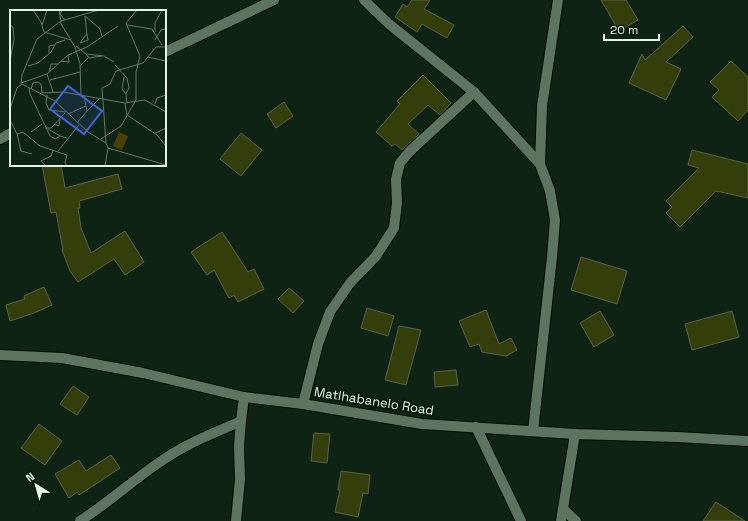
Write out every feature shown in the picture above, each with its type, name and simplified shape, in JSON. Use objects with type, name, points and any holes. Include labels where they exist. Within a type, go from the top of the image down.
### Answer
[{"type":"street","points":[[166,52],[274,0]]},
{"type":"street","points":[[364,0],[389,24],[474,92],[540,164]]},
{"type":"street","points":[[533,430],[555,220],[550,192],[540,164],[542,106],[558,0]]},
{"type":"street","points":[[303,404],[318,344],[330,312],[350,283],[376,256],[394,228],[397,203],[396,179],[400,163],[418,143],[474,92]]},
{"type":"street","points":[[0,139],[10,134]]},
{"type":"street","name":"Matlhabanelo Road","points":[[0,355],[62,358],[143,373],[244,397],[303,404],[422,424],[533,430],[575,434],[748,441]]},
{"type":"street","points":[[236,521],[240,479],[239,446],[244,397]]},
{"type":"street","points":[[80,521],[100,508],[142,475],[187,445],[241,421]]},
{"type":"street","points":[[476,427],[521,521]]},
{"type":"street","points":[[561,521],[564,510],[575,434]]},
{"type":"street","points":[[564,510],[576,521]]},
{"type":"building","points":[[412,0],[430,0],[424,9],[454,25],[447,38],[422,24],[417,32],[395,17],[403,4],[407,7]]},
{"type":"building","points":[[601,0],[626,0],[638,20],[619,31]]},
{"type":"building","points":[[683,26],[693,37],[666,62],[681,69],[666,100],[629,83],[642,54],[645,60]]},
{"type":"building","points":[[731,61],[748,77],[748,110],[738,121],[712,97],[719,90],[710,82]]},
{"type":"building","points":[[423,75],[451,103],[440,115],[428,105],[408,124],[419,134],[402,150],[395,144],[392,146],[376,132],[400,104],[397,101]]},
{"type":"building","points":[[284,102],[293,116],[276,128],[267,114]]},
{"type":"building","points":[[241,133],[262,150],[241,176],[220,159]]},
{"type":"building","points":[[692,150],[748,164],[748,198],[716,191],[680,227],[666,213],[672,207],[666,201],[699,168],[688,165]]},
{"type":"building","points":[[42,166],[61,166],[65,188],[118,174],[122,189],[79,201],[80,208],[78,208],[81,228],[91,253],[125,231],[144,262],[125,275],[114,259],[78,282],[70,271],[62,250],[56,212],[51,213]]},
{"type":"building","points":[[222,232],[248,272],[254,269],[264,289],[238,302],[234,295],[229,298],[214,270],[207,275],[191,252]]},
{"type":"building","points":[[581,257],[627,271],[617,304],[571,290]]},
{"type":"building","points":[[44,287],[52,305],[10,321],[6,305],[25,299],[24,296]]},
{"type":"building","points":[[289,288],[304,301],[293,313],[278,299]]},
{"type":"building","points":[[367,308],[394,316],[388,336],[361,328]]},
{"type":"building","points":[[486,310],[499,344],[511,338],[517,350],[506,356],[482,352],[479,344],[470,347],[459,321]]},
{"type":"building","points":[[600,311],[614,335],[594,347],[580,323]]},
{"type":"building","points":[[732,311],[739,337],[692,350],[685,324]]},
{"type":"building","points":[[399,326],[421,330],[406,385],[385,380]]},
{"type":"building","points":[[456,370],[458,385],[435,387],[434,372]]},
{"type":"building","points":[[73,386],[89,397],[77,415],[60,404]]},
{"type":"building","points":[[39,424],[62,441],[45,465],[21,448]]},
{"type":"building","points":[[314,433],[330,434],[327,463],[311,461]]},
{"type":"building","points":[[111,455],[120,468],[79,495],[77,492],[69,498],[55,474],[79,460],[86,471]]},
{"type":"building","points":[[341,471],[370,475],[368,494],[363,493],[358,517],[335,512],[340,490],[338,490]]},
{"type":"building","points":[[716,502],[745,521],[703,521]]}]
